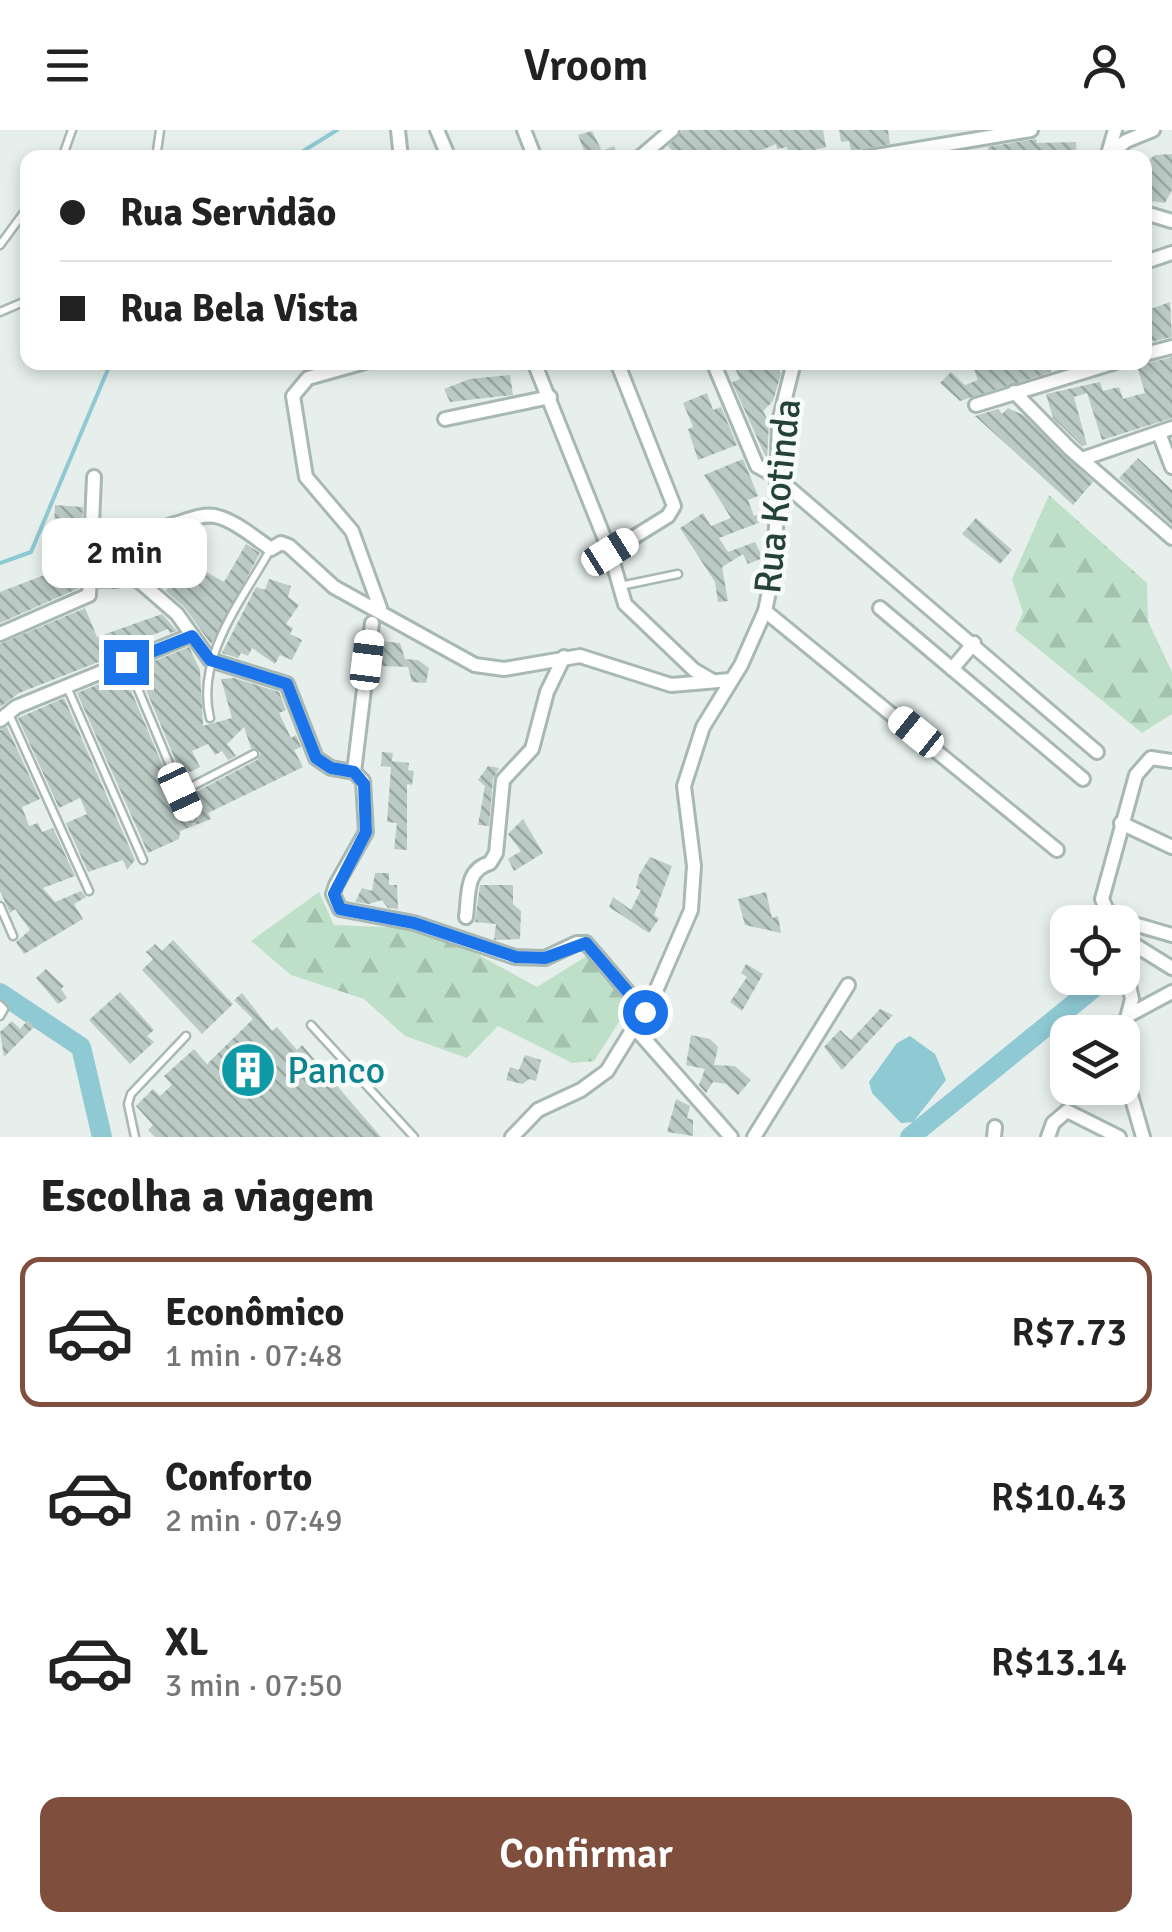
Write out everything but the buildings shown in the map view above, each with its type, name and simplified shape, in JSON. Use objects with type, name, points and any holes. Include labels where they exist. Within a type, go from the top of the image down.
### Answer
[{"type":"street","points":[[648,150],[672,130]]},
{"type":"street","points":[[895,150],[952,135],[1030,130]]},
{"type":"street","points":[[1117,150],[1154,130]]},
{"type":"street","points":[[336,370],[308,378],[293,396],[306,477],[352,531],[374,599],[385,614]]},
{"type":"street","points":[[538,370],[610,552],[625,604],[689,666],[713,681]]},
{"type":"street","points":[[610,552],[668,516],[674,506],[621,370]]},
{"type":"street","points":[[716,370],[757,466],[774,475],[974,643],[1097,752]]},
{"type":"street","name":"Rua Kotinda","points":[[512,1137],[538,1110],[600,1077],[645,1012],[692,910],[694,866],[684,786],[702,727],[765,611],[775,562],[774,475],[784,397],[792,370]]},
{"type":"street","points":[[976,404],[1089,370]]},
{"type":"street","points":[[1014,392],[1082,459],[1172,538]]},
{"type":"street","points":[[446,419],[550,397]]},
{"type":"street","points":[[1082,459],[1165,431],[1172,467]]},
{"type":"street","points":[[0,634],[90,594],[94,478]]},
{"type":"street","points":[[645,1012],[586,943],[545,958],[516,957],[414,923],[340,909],[334,894],[368,825],[364,784],[354,772],[331,768],[316,758],[295,698],[282,680],[210,660],[177,614],[138,580],[136,561],[142,537],[213,516],[271,549],[284,543],[334,587],[474,665],[504,668],[564,657],[591,658],[672,684],[730,680]]},
{"type":"street","points":[[880,608],[1083,779]]},
{"type":"street","points":[[765,611],[1057,850]]},
{"type":"street","points":[[354,772],[372,623]]},
{"type":"street","points":[[4,716],[192,636]]},
{"type":"street","points":[[952,669],[974,643]]},
{"type":"street","points":[[466,917],[471,876],[479,866],[490,863],[496,853],[503,780],[532,749],[547,692],[564,657]]},
{"type":"street","points":[[1105,905],[1102,899],[1121,823],[1142,763],[1151,758],[1172,761]]},
{"type":"street","points":[[1121,823],[1172,847]]},
{"type":"street","points":[[1140,927],[1172,935]]},
{"type":"street","points":[[1140,948],[1172,968]]},
{"type":"street","points":[[754,1137],[848,985]]},
{"type":"street","points":[[1131,995],[1130,1014],[1172,992]]},
{"type":"street","points":[[634,1027],[731,1137]]},
{"type":"street","points":[[1134,1105],[1143,1137]]},
{"type":"street","points":[[1048,1137],[1053,1122],[1067,1111],[1119,1137]]},
{"type":"lane","points":[[0,244],[20,218]]},
{"type":"lane","points":[[210,718],[205,692],[210,660],[271,549]]},
{"type":"lane","points":[[619,586],[678,574]]},
{"type":"lane","points":[[126,662],[192,818]]},
{"type":"lane","points":[[67,686],[143,860]]},
{"type":"lane","points":[[4,716],[89,890]]},
{"type":"lane","points":[[180,792],[254,754]]},
{"type":"lane","points":[[0,906],[13,936]]},
{"type":"lane","points":[[0,1005],[4,1010],[0,1016]]},
{"type":"lane","points":[[310,1025],[414,1137]]},
{"type":"lane","points":[[136,1137],[128,1104],[131,1094],[186,1036]]},
{"type":"green space","points":[[1049,495],[1147,583],[1148,621],[1172,672],[1172,714],[1142,733],[1015,630],[1023,612],[1012,579]]},
{"type":"green space","points":[[319,892],[334,925],[409,928],[468,949],[537,987],[590,954],[628,1008],[594,1061],[572,1063],[498,1026],[467,1058],[405,1036],[364,999],[291,975],[251,941]]},
{"type":"water","points":[[910,1036],[935,1054],[946,1080],[913,1122],[901,1123],[872,1093],[869,1082],[897,1043]]},
{"type":"waterway","points":[[305,150],[337,130]]},
{"type":"waterway","points":[[0,563],[31,552],[108,370]]},
{"type":"waterway","points":[[0,993],[81,1047],[102,1137]]},
{"type":"waterway","points":[[910,1137],[1085,995]]},
{"type":"place","name":"Panco","points":[[248,1070]]},
{"type":"route","points":[[126,662],[192,636],[210,660],[273,676],[287,684],[316,758],[331,768],[354,772],[364,784],[368,825],[361,845],[336,886],[334,894],[340,909],[414,923],[529,959],[545,958],[586,943],[645,1012]]}]
